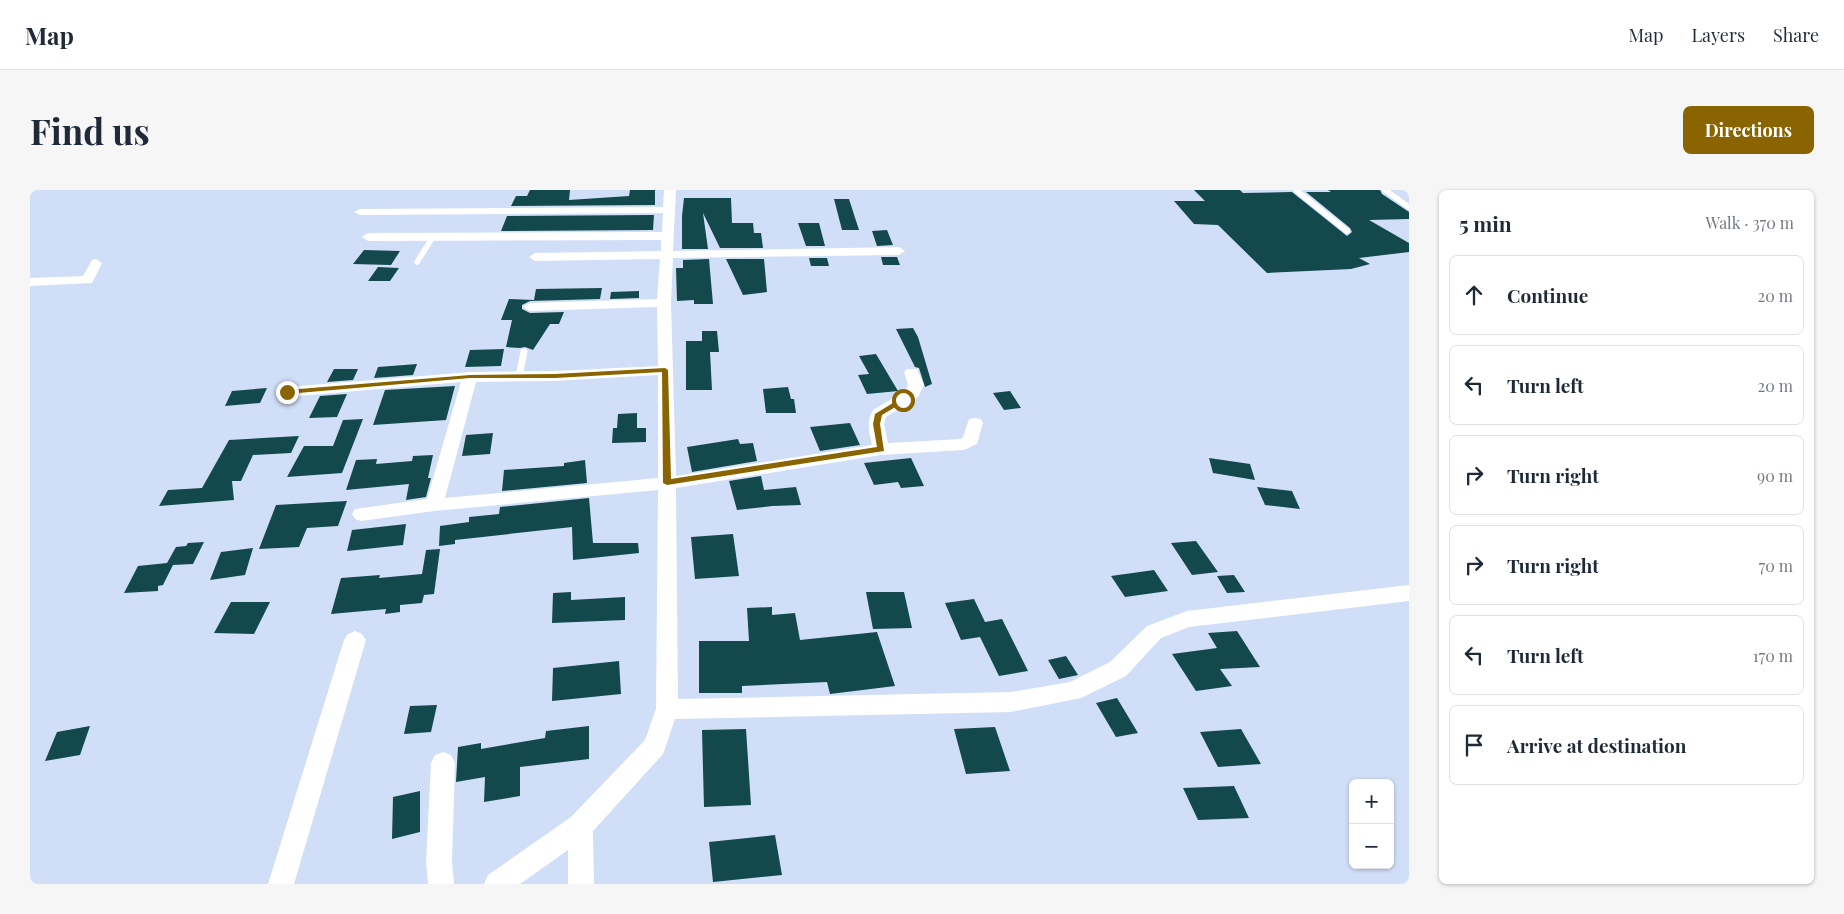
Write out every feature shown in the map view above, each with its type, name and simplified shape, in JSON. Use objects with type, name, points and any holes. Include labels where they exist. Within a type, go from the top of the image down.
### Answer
[{"type":"street","points":[[497,884],[580,826],[655,746],[667,709],[667,483],[664,303],[670,190]]},
{"type":"street","points":[[360,212],[668,210]]},
{"type":"street","points":[[368,237],[667,236]]},
{"type":"street","points":[[535,257],[666,256],[784,251],[899,251]]},
{"type":"street","points":[[30,282],[87,280],[96,263]]},
{"type":"street","points":[[530,306],[664,303]]},
{"type":"street","points":[[287,392],[470,376],[555,376],[665,370]]},
{"type":"street","points":[[881,449],[876,424],[879,414],[912,394],[916,385],[912,372]]},
{"type":"street","points":[[434,505],[470,376]]},
{"type":"street","points":[[362,514],[434,505],[667,483],[881,449],[964,444],[971,440],[975,423]]},
{"type":"street","points":[[667,709],[1011,702],[1073,690],[1118,669],[1154,632],[1187,619],[1409,593]]},
{"type":"street","points":[[281,884],[355,640]]},
{"type":"street","points":[[441,884],[438,862],[444,763]]},
{"type":"street","points":[[580,826],[581,884]]},
{"type":"lane","points":[[1296,190],[1346,231]]},
{"type":"lane","points":[[1385,190],[1409,208]]},
{"type":"lane","points":[[417,262],[433,237]]},
{"type":"lane","points":[[519,376],[524,352]]},
{"type":"building","points":[[530,190],[570,190],[569,200],[629,196],[630,190],[655,190],[655,205],[511,206],[516,196],[527,196]]},
{"type":"building","points":[[1194,190],[1240,190],[1243,193],[1292,192],[1347,236],[1352,232],[1350,228],[1306,192],[1380,190],[1382,194],[1409,212],[1409,219],[1369,220],[1409,243],[1409,252],[1359,258],[1370,264],[1351,269],[1267,273],[1218,225],[1194,224],[1174,201],[1205,201]]},
{"type":"building","points":[[684,198],[731,198],[732,223],[753,223],[754,233],[761,233],[763,248],[720,248],[703,213],[708,249],[682,249]]},
{"type":"building","points":[[834,199],[849,199],[859,230],[842,230]]},
{"type":"building","points":[[654,215],[653,230],[501,231],[507,216]]},
{"type":"building","points":[[798,223],[819,223],[825,246],[806,246]]},
{"type":"building","points":[[887,230],[893,245],[877,246],[872,231]]},
{"type":"building","points":[[364,250],[400,251],[391,265],[353,264]]},
{"type":"building","points":[[881,257],[897,257],[900,265],[883,265]]},
{"type":"building","points":[[809,258],[827,258],[829,266],[811,266]]},
{"type":"building","points":[[709,259],[713,304],[694,304],[694,300],[677,301],[676,268],[683,268],[683,260]]},
{"type":"building","points":[[726,259],[764,259],[767,292],[743,295]]},
{"type":"building","points":[[378,267],[399,268],[390,281],[368,281]]},
{"type":"building","points":[[602,288],[600,299],[530,301],[522,305],[522,309],[530,313],[564,312],[559,324],[550,324],[533,350],[525,347],[506,347],[512,320],[501,320],[509,299],[534,300],[536,289]]},
{"type":"building","points":[[639,291],[639,298],[610,299],[611,292]]},
{"type":"building","points":[[913,328],[918,337],[932,384],[925,387],[919,368],[915,367],[896,329]]},
{"type":"building","points":[[702,331],[717,331],[719,352],[710,352],[712,390],[686,390],[686,341],[702,341]]},
{"type":"building","points":[[504,349],[501,366],[465,367],[470,350]]},
{"type":"building","points":[[876,354],[898,391],[867,394],[858,375],[869,374],[859,356]]},
{"type":"building","points":[[417,364],[413,375],[374,378],[378,367]]},
{"type":"building","points":[[334,369],[358,369],[353,380],[327,382]]},
{"type":"building","points":[[455,386],[446,420],[373,425],[385,390]]},
{"type":"building","points":[[788,387],[791,399],[794,399],[796,413],[766,413],[763,389]]},
{"type":"building","points":[[267,388],[260,403],[225,406],[232,391]]},
{"type":"building","points":[[1010,391],[1021,408],[1004,410],[993,393]]},
{"type":"building","points":[[347,394],[337,417],[309,418],[320,396]]},
{"type":"building","points":[[637,413],[637,428],[646,428],[646,442],[612,443],[613,428],[617,428],[618,414]]},
{"type":"building","points":[[363,419],[342,473],[287,477],[304,446],[333,446],[343,420]]},
{"type":"building","points":[[850,423],[860,445],[820,451],[810,427]]},
{"type":"building","points":[[493,433],[490,454],[462,456],[466,435]]},
{"type":"building","points":[[299,436],[291,453],[253,455],[241,481],[232,481],[234,500],[159,506],[168,490],[202,488],[229,440]]},
{"type":"building","points":[[738,439],[740,444],[753,443],[757,461],[692,472],[687,447]]},
{"type":"building","points":[[433,455],[428,478],[431,478],[426,497],[406,500],[409,484],[346,490],[356,460],[377,459],[376,464],[412,461],[413,456]]},
{"type":"building","points":[[911,458],[924,486],[901,488],[898,482],[874,485],[864,463]]},
{"type":"building","points":[[1209,458],[1250,464],[1255,480],[1213,473]]},
{"type":"building","points":[[585,460],[587,483],[502,491],[504,470],[564,466],[564,463]]},
{"type":"building","points":[[761,476],[764,490],[796,487],[801,505],[737,510],[729,481]]},
{"type":"building","points":[[1257,487],[1292,491],[1300,509],[1265,505]]},
{"type":"building","points":[[589,498],[593,543],[638,543],[639,553],[573,560],[572,527],[455,540],[455,544],[439,546],[440,526],[469,522],[469,517],[499,514],[500,507]]},
{"type":"building","points":[[347,501],[338,526],[307,528],[299,547],[259,549],[276,505]]},
{"type":"building","points":[[406,524],[403,545],[347,551],[352,530]]},
{"type":"building","points":[[733,534],[739,576],[695,579],[691,537]]},
{"type":"building","points":[[1196,541],[1218,572],[1192,575],[1171,543]]},
{"type":"building","points":[[204,542],[193,564],[173,565],[163,585],[158,586],[158,591],[124,593],[138,566],[167,563],[176,547],[186,546],[188,543]]},
{"type":"building","points":[[253,548],[245,575],[210,580],[221,552]]},
{"type":"building","points":[[440,549],[434,594],[424,595],[422,603],[400,605],[400,612],[385,614],[386,609],[331,614],[341,578],[380,575],[379,578],[422,574],[426,550]]},
{"type":"building","points":[[1154,570],[1168,591],[1125,597],[1111,576]]},
{"type":"building","points":[[1234,575],[1245,592],[1227,593],[1217,576]]},
{"type":"building","points":[[571,592],[571,600],[625,597],[625,620],[552,623],[553,593]]},
{"type":"building","points":[[866,592],[904,592],[912,628],[873,629]]},
{"type":"building","points":[[974,599],[985,622],[1002,619],[1028,671],[999,676],[980,637],[961,640],[945,603]]},
{"type":"building","points":[[231,602],[270,602],[254,634],[214,633]]},
{"type":"building","points":[[772,607],[772,615],[795,613],[800,640],[877,632],[895,686],[830,694],[827,682],[742,686],[742,693],[699,693],[699,641],[749,641],[747,608]]},
{"type":"building","points":[[1237,631],[1260,667],[1220,669],[1232,686],[1196,691],[1172,654],[1217,648],[1208,633]]},
{"type":"building","points":[[1066,656],[1078,675],[1059,679],[1048,660]]},
{"type":"building","points":[[619,661],[621,694],[552,701],[553,668]]},
{"type":"building","points":[[1117,698],[1138,733],[1116,737],[1096,703]]},
{"type":"building","points":[[437,705],[431,732],[404,734],[410,706]]},
{"type":"building","points":[[90,726],[80,755],[45,761],[57,732]]},
{"type":"building","points":[[589,726],[589,759],[520,767],[520,796],[484,802],[485,777],[456,782],[458,747],[481,743],[481,749],[545,738],[546,731]]},
{"type":"building","points":[[995,727],[1010,771],[966,774],[954,729]]},
{"type":"building","points":[[746,729],[751,805],[704,807],[702,730]]},
{"type":"building","points":[[1241,729],[1261,764],[1218,767],[1200,732]]},
{"type":"building","points":[[1234,786],[1249,818],[1198,820],[1183,788]]},
{"type":"building","points":[[420,791],[420,832],[392,839],[393,797]]},
{"type":"building","points":[[775,835],[782,875],[713,882],[709,842]]},
{"type":"route","points":[[287,392],[470,376],[555,376],[665,370],[667,483],[881,449],[876,424],[879,414],[903,400]]}]
